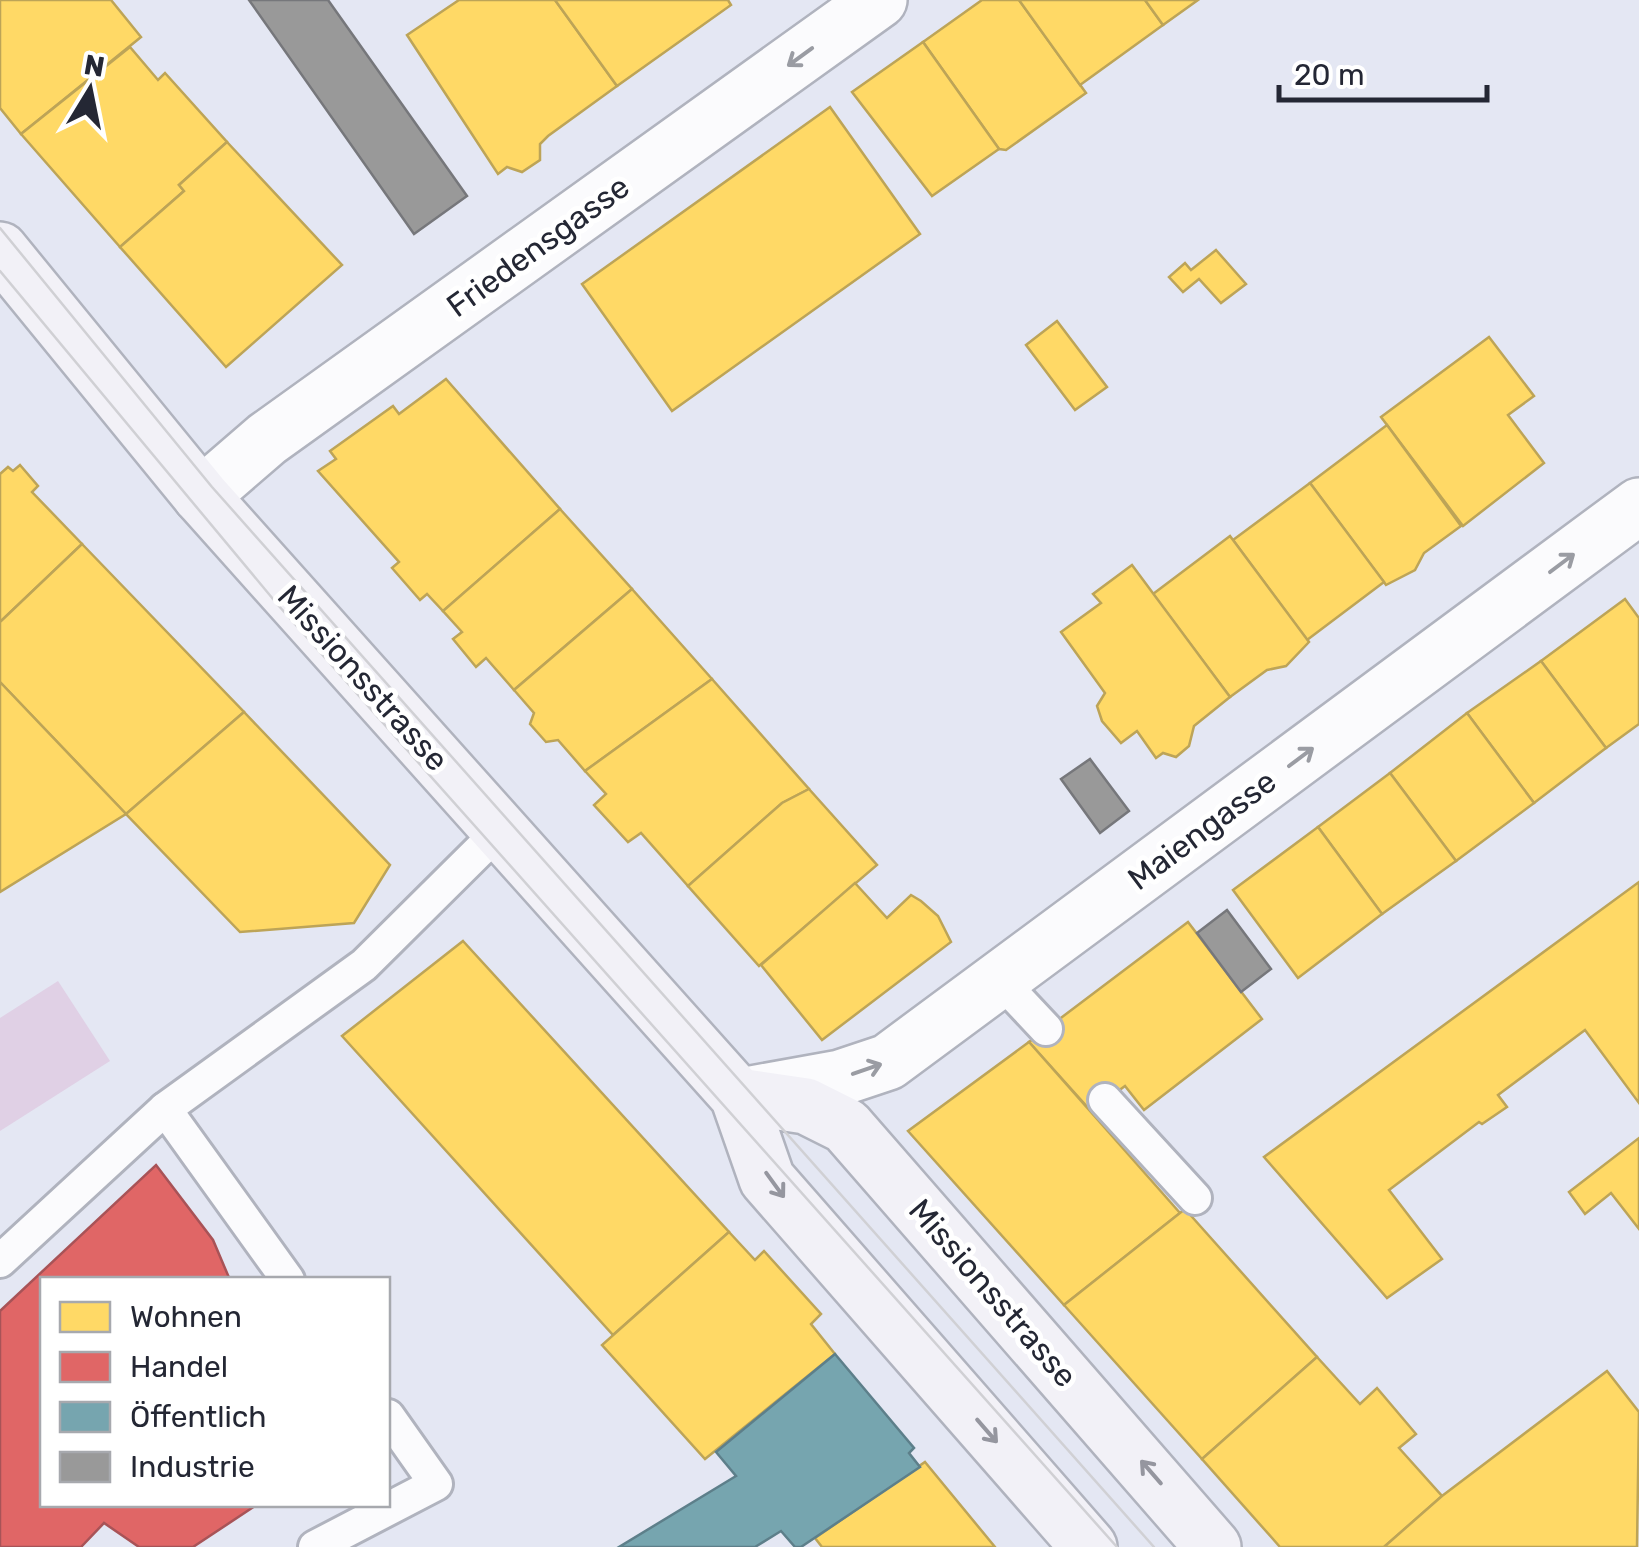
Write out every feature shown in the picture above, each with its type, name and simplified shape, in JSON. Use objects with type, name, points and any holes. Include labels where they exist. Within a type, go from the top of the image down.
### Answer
[{"type":"main road","name":"Missionsstrasse","points":[[0,250],[200,496],[738,1096],[768,1180],[1089,1547]]},
{"type":"main road","name":"Missionsstrasse","points":[[738,1096],[806,1106],[846,1126],[1213,1547]]},
{"type":"street","name":"Friedensgasse","points":[[200,496],[267,439],[879,0]]},
{"type":"street","name":"Maiengasse","points":[[738,1096],[840,1078],[888,1062],[1639,506]]},
{"type":"lane","points":[[0,1262],[165,1109],[364,965],[499,831]]},
{"type":"lane","points":[[1000,980],[1046,1029]]},
{"type":"lane","points":[[1105,1100],[1195,1198]]},
{"type":"lane","points":[[165,1109],[286,1277]]},
{"type":"lane","points":[[315,1547],[436,1484],[390,1419]]},
{"type":"shaded area","points":[[58,981],[110,1061],[0,1131],[0,1018]]},
{"type":"building: Wohnen","points":[[0,0],[111,0],[141,37],[21,134],[0,108]]},
{"type":"building: Wohnen","points":[[459,0],[555,0],[617,86],[548,136],[540,144],[540,160],[522,172],[507,167],[498,174],[407,35]]},
{"type":"building: Wohnen","points":[[555,0],[728,0],[731,5],[617,86]]},
{"type":"building: Wohnen","points":[[982,0],[1019,0],[1086,93],[1006,150],[999,149],[923,42]]},
{"type":"building: Wohnen","points":[[1019,0],[1145,0],[1163,25],[1080,85]]},
{"type":"building: Wohnen","points":[[1145,0],[1198,0],[1163,25]]},
{"type":"building: Wohnen","points":[[923,42],[999,149],[932,196],[852,92]]},
{"type":"building: Wohnen","points":[[130,47],[158,80],[165,73],[227,142],[179,185],[184,191],[120,247],[21,134]]},
{"type":"building: Wohnen","points":[[830,107],[920,234],[672,411],[582,284]]},
{"type":"building: Wohnen","points":[[227,142],[342,265],[226,367],[120,247],[184,191],[179,185]]},
{"type":"building: Wohnen","points":[[1216,250],[1246,284],[1221,303],[1199,279],[1183,292],[1169,277],[1185,263],[1191,270]]},
{"type":"building: Wohnen","points":[[1057,321],[1107,387],[1075,410],[1026,345]]},
{"type":"building: Wohnen","points":[[1489,337],[1534,396],[1508,415],[1544,463],[1463,526],[1381,417]]},
{"type":"building: Wohnen","points":[[446,379],[560,509],[443,611],[427,594],[420,600],[392,568],[399,562],[318,471],[336,459],[330,451],[393,406],[399,414]]},
{"type":"building: Wohnen","points":[[1387,425],[1461,526],[1424,553],[1415,570],[1386,585],[1310,483]]},
{"type":"building: Wohnen","points":[[20,465],[38,486],[32,492],[82,544],[0,622],[0,474],[8,467],[13,471]]},
{"type":"building: Wohnen","points":[[1310,483],[1384,582],[1307,640],[1233,540]]},
{"type":"building: Wohnen","points":[[560,509],[632,589],[514,690],[486,658],[476,667],[453,639],[462,632],[443,611]]},
{"type":"building: Wohnen","points":[[1230,536],[1309,642],[1286,666],[1267,670],[1230,697],[1153,594]]},
{"type":"building: Wohnen","points":[[82,544],[244,712],[126,814],[0,682],[0,622]]},
{"type":"building: Wohnen","points":[[1132,565],[1230,697],[1194,726],[1189,746],[1176,757],[1163,753],[1156,758],[1137,731],[1121,743],[1102,721],[1097,706],[1105,693],[1061,632],[1101,603],[1093,594]]},
{"type":"building: Wohnen","points":[[632,589],[712,679],[585,771],[558,740],[546,742],[530,724],[534,713],[514,690]]},
{"type":"building: Wohnen","points":[[1625,599],[1639,618],[1639,724],[1606,748],[1541,661]]},
{"type":"building: Wohnen","points":[[1541,661],[1606,748],[1534,803],[1467,713]]},
{"type":"building: Wohnen","points":[[712,679],[809,789],[782,803],[688,886],[641,833],[628,842],[594,805],[606,794],[585,771]]},
{"type":"building: Wohnen","points":[[0,682],[126,814],[0,892]]},
{"type":"building: Wohnen","points":[[244,712],[390,865],[354,923],[240,932],[126,814]]},
{"type":"building: Wohnen","points":[[1467,713],[1534,803],[1456,861],[1390,773]]},
{"type":"building: Wohnen","points":[[1390,773],[1456,861],[1382,914],[1318,827]]},
{"type":"building: Wohnen","points":[[809,789],[877,865],[759,966],[688,886],[782,803]]},
{"type":"building: Wohnen","points":[[1318,827],[1382,914],[1298,978],[1233,890]]},
{"type":"building: Wohnen","points":[[1639,882],[1639,1103],[1585,1030],[1498,1095],[1507,1107],[1482,1124],[1479,1122],[1389,1190],[1442,1259],[1387,1298],[1264,1157]]},
{"type":"building: Wohnen","points":[[855,883],[887,918],[911,895],[921,901],[938,916],[951,942],[822,1040],[761,965]]},
{"type":"building: Wohnen","points":[[1188,922],[1262,1019],[1144,1110],[1125,1086],[1091,1111],[1029,1042]]},
{"type":"building: Wohnen","points":[[463,941],[729,1232],[613,1335],[342,1036]]},
{"type":"building: Wohnen","points":[[1029,1042],[1180,1213],[1064,1305],[908,1131]]},
{"type":"building: Wohnen","points":[[1639,1138],[1639,1229],[1611,1193],[1585,1214],[1569,1192]]},
{"type":"building: Wohnen","points":[[1185,1209],[1317,1357],[1202,1459],[1064,1305]]},
{"type":"building: Wohnen","points":[[729,1232],[755,1260],[764,1251],[821,1314],[811,1324],[835,1354],[705,1459],[602,1345]]},
{"type":"building: Wohnen","points":[[1317,1357],[1360,1404],[1377,1388],[1416,1434],[1399,1448],[1442,1496],[1384,1547],[1280,1547],[1202,1459]]},
{"type":"building: Wohnen","points":[[1607,1371],[1639,1412],[1637,1547],[1384,1547],[1442,1496]]},
{"type":"building: Wohnen","points":[[925,1462],[995,1547],[822,1547],[815,1538]]},
{"type":"building: Handel","points":[[156,1165],[213,1240],[229,1277],[40,1277],[40,1507],[253,1507],[193,1547],[139,1547],[104,1523],[81,1547],[0,1547],[0,1311]]},
{"type":"building: Öffentlich","points":[[835,1354],[914,1448],[909,1453],[920,1467],[801,1547],[795,1547],[781,1531],[755,1547],[619,1547],[736,1476],[716,1452]]},
{"type":"building: Industrie","points":[[249,0],[328,0],[467,196],[414,234]]},
{"type":"building: Industrie","points":[[1090,759],[1129,811],[1100,833],[1061,779]]},
{"type":"building: Industrie","points":[[1227,910],[1271,969],[1241,992],[1197,933]]},
{"type":"tram line","points":[[0,228],[212,487],[1154,1547]]},
{"type":"tram line","points":[[0,271],[278,605],[1117,1547]]}]
